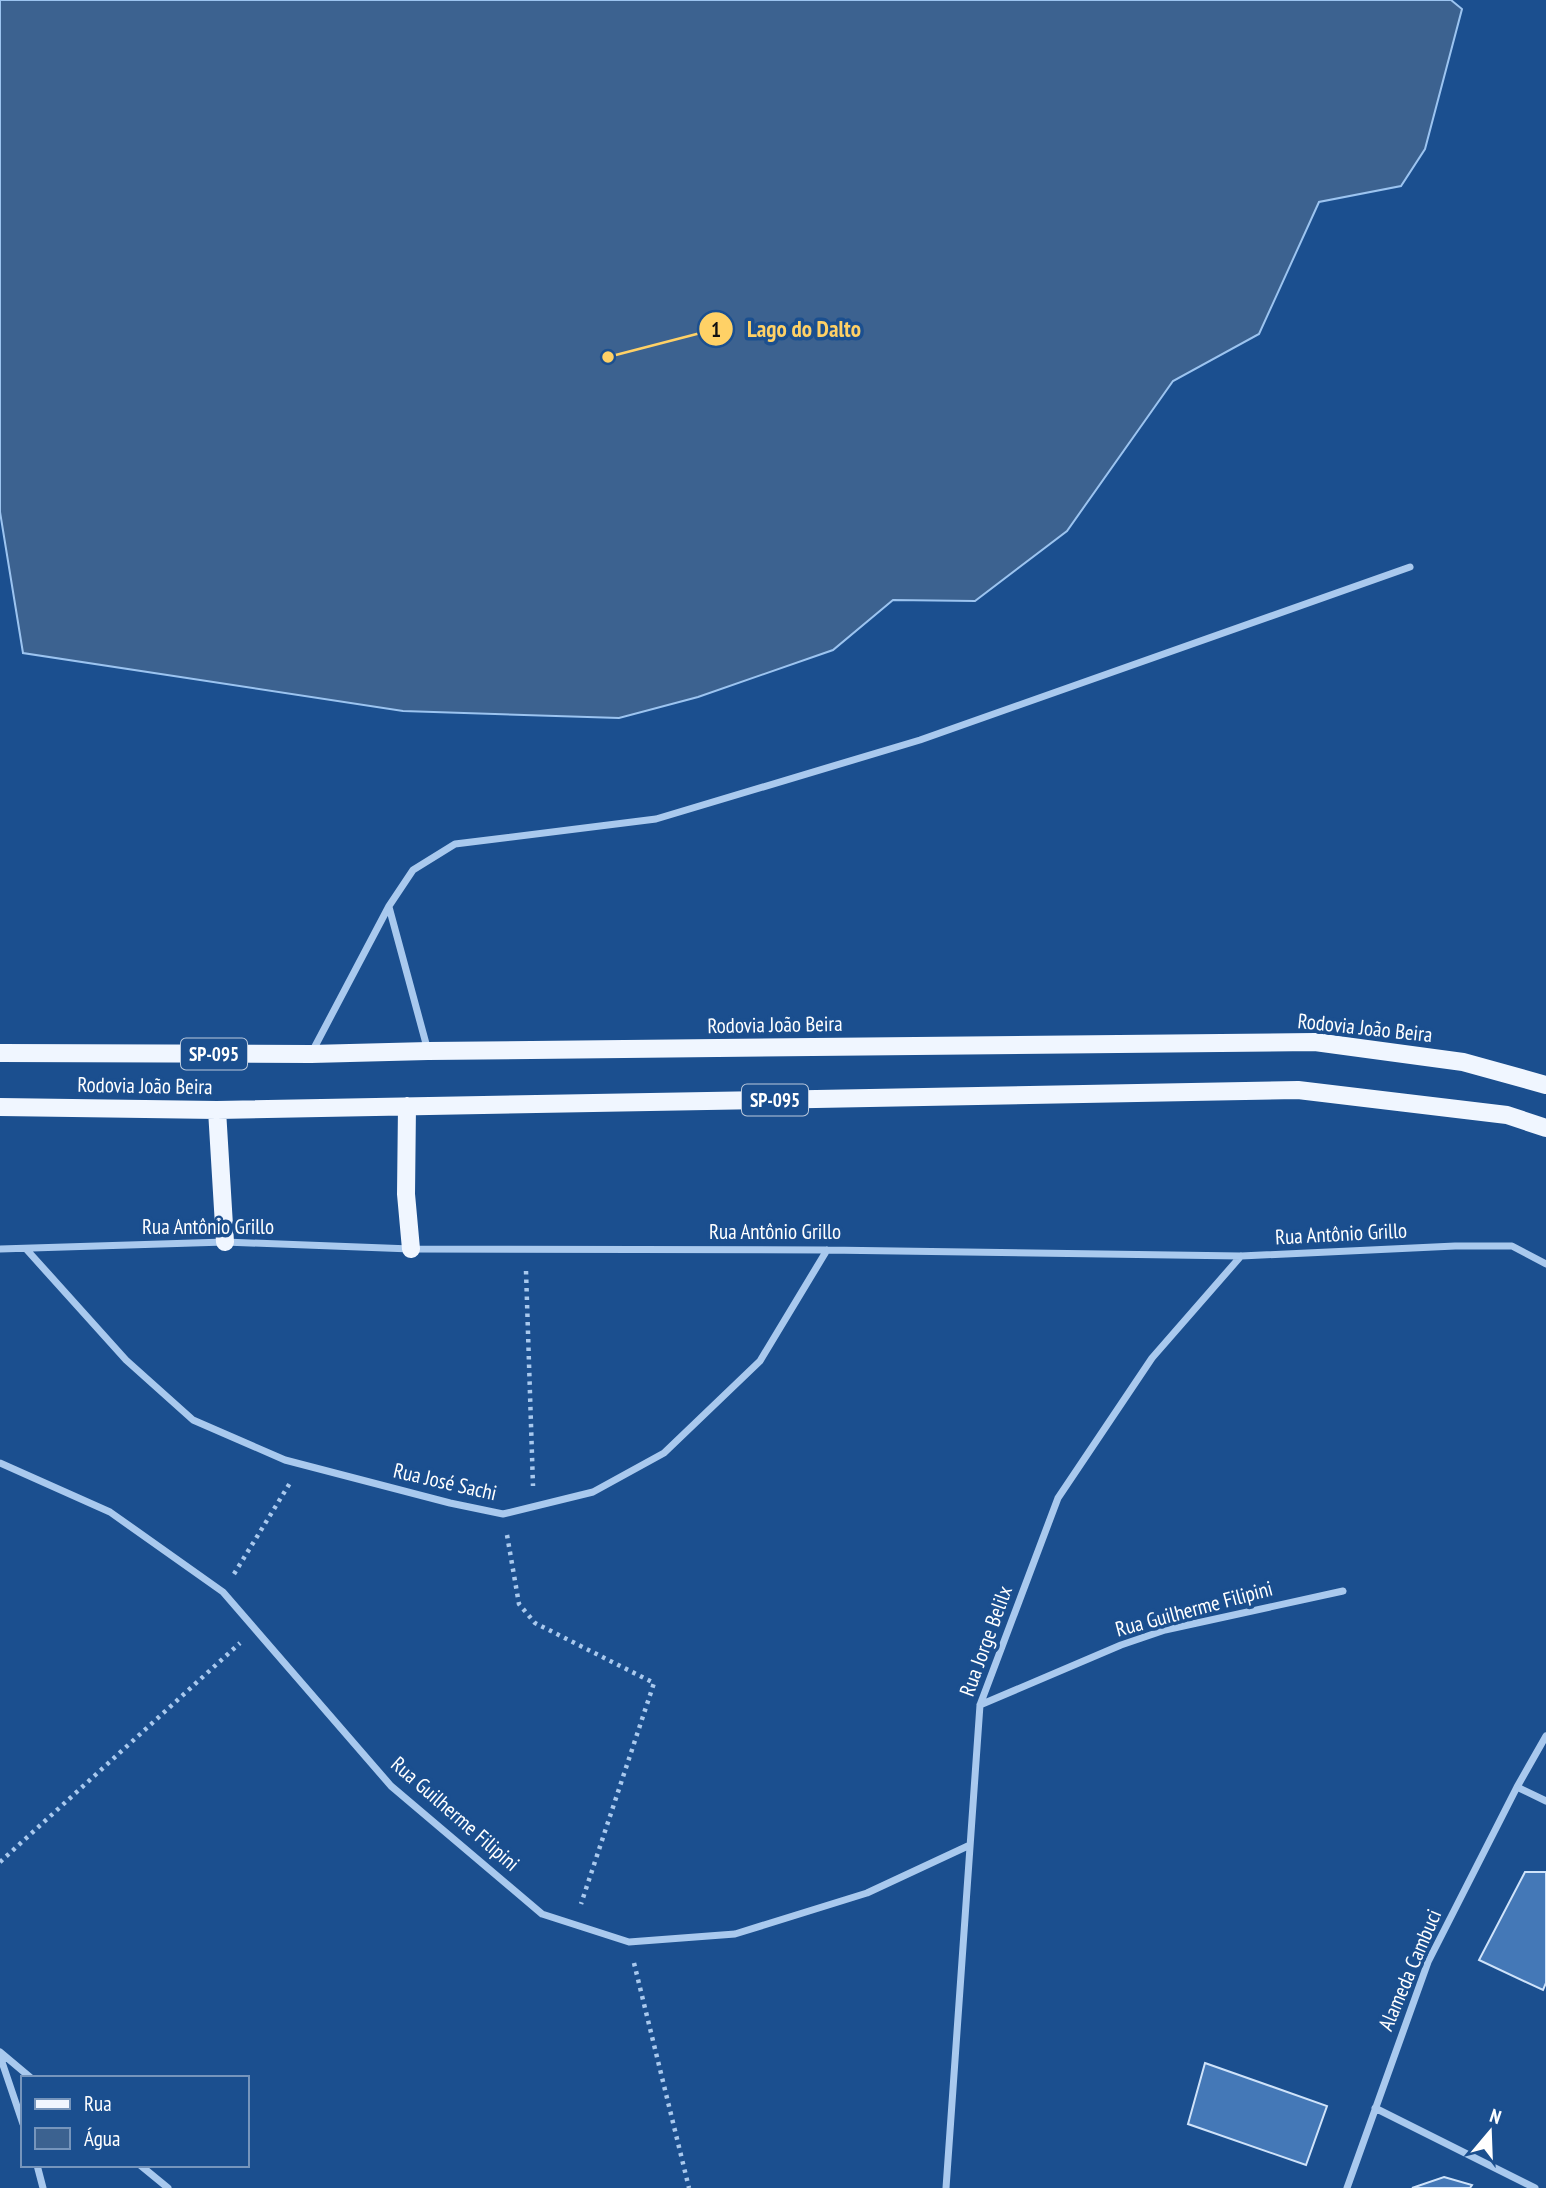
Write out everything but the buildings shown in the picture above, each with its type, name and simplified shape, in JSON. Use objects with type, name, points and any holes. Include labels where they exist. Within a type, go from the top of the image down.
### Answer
[{"type":"main road","name":"Rodovia João Beira","points":[[0,1053],[311,1054],[1315,1042],[1463,1062],[1546,1085]]},
{"type":"main road","name":"Rodovia João Beira","points":[[0,1107],[216,1110],[1298,1090],[1507,1115],[1546,1128]]},
{"type":"main road","points":[[407,1106],[406,1194],[411,1249]]},
{"type":"main road","points":[[216,1110],[225,1242]]},
{"type":"street","points":[[311,1054],[389,906],[413,870],[455,844],[656,819],[920,740],[1410,567]]},
{"type":"street","points":[[389,906],[428,1051]]},
{"type":"street","name":"Rua Antônio Grillo","points":[[0,1249],[225,1242],[411,1249],[827,1250],[1241,1256],[1511,1246],[1546,1264]]},
{"type":"street","name":"Rua José Sachi","points":[[27,1250],[126,1360],[193,1420],[285,1460],[503,1514],[593,1492],[664,1453],[760,1361],[827,1250]]},
{"type":"street","name":"Rua Jorge Belilx","points":[[946,2188],[980,1705],[1058,1498],[1152,1358],[1241,1256]]},
{"type":"street","name":"Rua Guilherme Filipini","points":[[0,1463],[110,1512],[223,1592],[391,1786],[542,1914],[629,1942],[735,1934],[867,1894],[970,1845]]},
{"type":"street","name":"Rua Guilherme Filipini","points":[[980,1705],[1121,1645],[1166,1630],[1343,1591]]},
{"type":"street","name":"Alameda Cambuci","points":[[1346,2188],[1428,1962],[1517,1787],[1546,1737]]},
{"type":"street","points":[[1517,1787],[1546,1801]]},
{"type":"street","points":[[0,2054],[29,2076]]},
{"type":"street","points":[[0,2054],[21,2117]]},
{"type":"street","points":[[1375,2108],[1535,2188]]},
{"type":"street","points":[[38,2167],[43,2188]]},
{"type":"street","points":[[142,2167],[168,2188]]},
{"type":"path","points":[[525,1249],[534,1507]]},
{"type":"path","points":[[223,1592],[301,1464]]},
{"type":"path","points":[[503,1514],[519,1604],[535,1623],[654,1683],[574,1924]]},
{"type":"path","points":[[0,1862],[255,1630]]},
{"type":"path","points":[[629,1942],[689,2188]]},
{"type":"water","points":[[0,0],[1451,0],[1462,9],[1425,149],[1401,186],[1319,202],[1259,334],[1173,381],[1067,531],[975,601],[893,600],[833,650],[698,697],[619,718],[403,711],[23,653],[0,512]]},
{"type":"place","name":"Lago do Dalto","points":[[608,357]]}]
